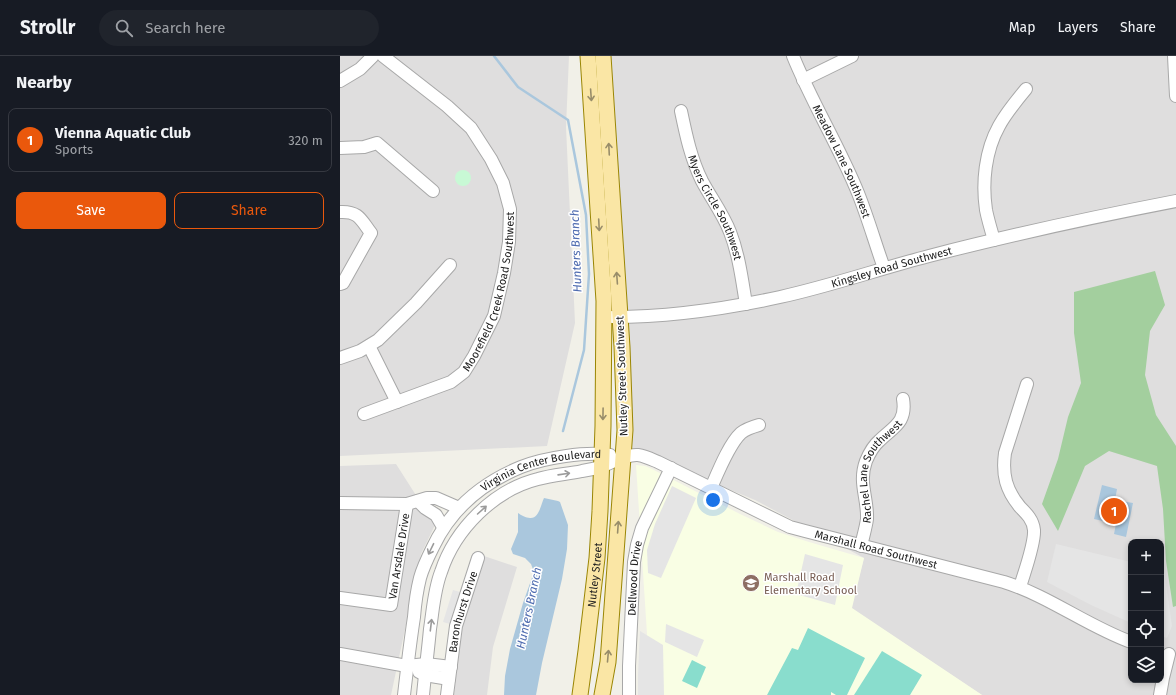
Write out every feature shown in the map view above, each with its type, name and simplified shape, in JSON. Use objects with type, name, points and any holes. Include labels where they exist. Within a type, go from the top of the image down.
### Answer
[{"type":"main road","name":"Nutley Street Southwest","points":[[588,56],[604,318],[601,460]]},
{"type":"main road","name":"Nutley Street Southwest","points":[[602,695],[608,662],[625,430],[620,317],[603,56]]},
{"type":"main road","name":"Nutley Street","points":[[580,695],[597,558],[601,460]]},
{"type":"street","points":[[340,80],[360,69],[373,56]]},
{"type":"street","name":"Moorefield Creek Road Southwest","points":[[364,414],[451,382],[464,372],[474,356],[494,316],[504,273],[510,209],[503,183],[491,158],[471,128],[447,106],[383,56]]},
{"type":"street","name":"Meadow Lane Southwest","points":[[793,56],[803,80],[858,193],[884,268]]},
{"type":"street","points":[[803,80],[852,56]]},
{"type":"street","points":[[1174,56],[1176,96]]},
{"type":"street","points":[[994,240],[986,212],[984,196],[984,178],[987,161],[992,142],[998,128],[1006,114],[1026,89]]},
{"type":"street","name":"Myers Circle Southwest","points":[[681,111],[687,140],[702,181],[722,215],[736,250],[746,304]]},
{"type":"street","points":[[340,148],[364,147],[378,143],[433,191]]},
{"type":"street","name":"Kingsley Road Southwest","points":[[604,318],[672,314],[746,304],[794,293],[994,240],[1108,214],[1176,201]]},
{"type":"street","points":[[340,284],[343,282],[371,233],[358,216],[345,212]]},
{"type":"street","points":[[340,358],[360,351],[378,340],[450,265]]},
{"type":"street","points":[[369,346],[397,402]]},
{"type":"street","points":[[1020,587],[1034,540],[1034,531],[1032,522],[1028,515],[1013,498],[1004,476],[1003,465],[1005,453],[1027,384]]},
{"type":"street","name":"Rachel Lane Southwest","points":[[862,546],[867,519],[862,484],[866,462],[870,452],[877,443],[900,421],[903,413],[903,399]]},
{"type":"street","points":[[711,488],[736,438],[750,427],[758,425]]},
{"type":"street","name":"Virginia Center Boulevard","points":[[404,695],[420,576],[443,527],[459,508],[469,498],[489,483],[511,471],[531,463],[579,455],[601,460],[623,458]]},
{"type":"street","name":"Marshall Road Southwest","points":[[623,458],[636,455],[644,457],[671,468],[790,526],[805,531],[1020,587],[1103,630],[1128,641]]},
{"type":"street","name":"Virginia Center Boulevard","points":[[422,695],[432,610],[440,572],[458,537],[481,510],[499,496],[536,479],[585,471],[601,460]]},
{"type":"street","name":"Dellwood Drive","points":[[629,695],[634,562],[637,545],[642,528],[671,468]]},
{"type":"street","points":[[340,503],[412,502],[427,498],[436,498],[459,508]]},
{"type":"street","points":[[412,502],[436,515],[443,527]]},
{"type":"street","name":"Van Arsdale Drive","points":[[340,598],[391,606],[412,502]]},
{"type":"street","name":"Baronhurst Drive","points":[[447,695],[456,626],[478,558]]},
{"type":"street","points":[[1160,695],[1169,653]]},
{"type":"street","name":"Baronhurst Drive","points":[[340,654],[426,669],[450,667]]},
{"type":"street","name":"Baronhurst Drive","points":[[426,669],[449,679]]},
{"type":"shaded area","points":[[340,56],[569,56],[566,127],[575,323],[547,446],[340,456]]},
{"type":"shaded area","points":[[607,56],[1176,56],[1176,695],[982,695],[851,608],[864,558],[755,500],[631,449]]},
{"type":"shaded area","points":[[396,464],[435,525],[421,554],[391,695],[340,695],[340,466]]},
{"type":"shaded area","name":"Marshall Road Elementary School","points":[[636,465],[650,468],[778,532],[864,558],[852,608],[982,695],[651,695]]},
{"type":"shaded area","points":[[672,486],[696,498],[661,578],[648,573],[647,550],[655,524]]},
{"type":"shaded area","points":[[1056,544],[1128,561],[1128,622],[1091,605],[1047,582]]},
{"type":"shaded area","points":[[805,554],[843,565],[835,605],[796,594]]},
{"type":"shaded area","points":[[484,556],[517,567],[493,647],[487,695],[454,695],[461,633]]},
{"type":"shaded area","points":[[1164,570],[1172,626],[1167,638],[1164,637]]},
{"type":"shaded area","points":[[453,590],[460,592],[450,624],[443,622]]},
{"type":"shaded area","points":[[666,624],[704,640],[697,657],[665,642]]},
{"type":"shaded area","points":[[808,628],[865,658],[847,695],[836,695],[831,692],[831,695],[767,695],[792,648],[798,650]]},
{"type":"shaded area","points":[[640,631],[663,645],[664,695],[638,695]]},
{"type":"shaded area","points":[[882,651],[922,675],[910,695],[854,695]]},
{"type":"shaded area","points":[[692,660],[706,667],[697,688],[682,681]]},
{"type":"green space","points":[[460,170],[466,170],[471,175],[469,184],[466,186],[460,186],[455,181],[455,175]]},
{"type":"green space","points":[[1155,271],[1165,305],[1150,331],[1145,375],[1156,415],[1176,446],[1176,606],[1173,607],[1166,561],[1163,509],[1157,466],[1109,451],[1085,466],[1058,531],[1042,504],[1058,459],[1068,417],[1081,383],[1074,333],[1074,292]]},
{"type":"water","points":[[1102,485],[1117,489],[1115,500],[1133,503],[1126,537],[1114,534],[1116,524],[1094,519]]},
{"type":"water","points":[[544,498],[560,502],[568,525],[567,549],[562,579],[536,695],[504,695],[505,676],[510,649],[523,603],[534,572],[531,564],[525,558],[513,554],[511,549],[518,532],[518,513],[527,518],[533,518],[538,514]]},
{"type":"waterway","name":"Hunters Branch","points":[[494,56],[518,87],[568,120],[586,215],[589,274],[584,350],[563,431]]},
{"type":"place","name":"Vienna Aquatic Club","points":[[1114,511]]},
{"type":"place","name":"Marshall Road Elementary School","points":[[751,583]]}]
